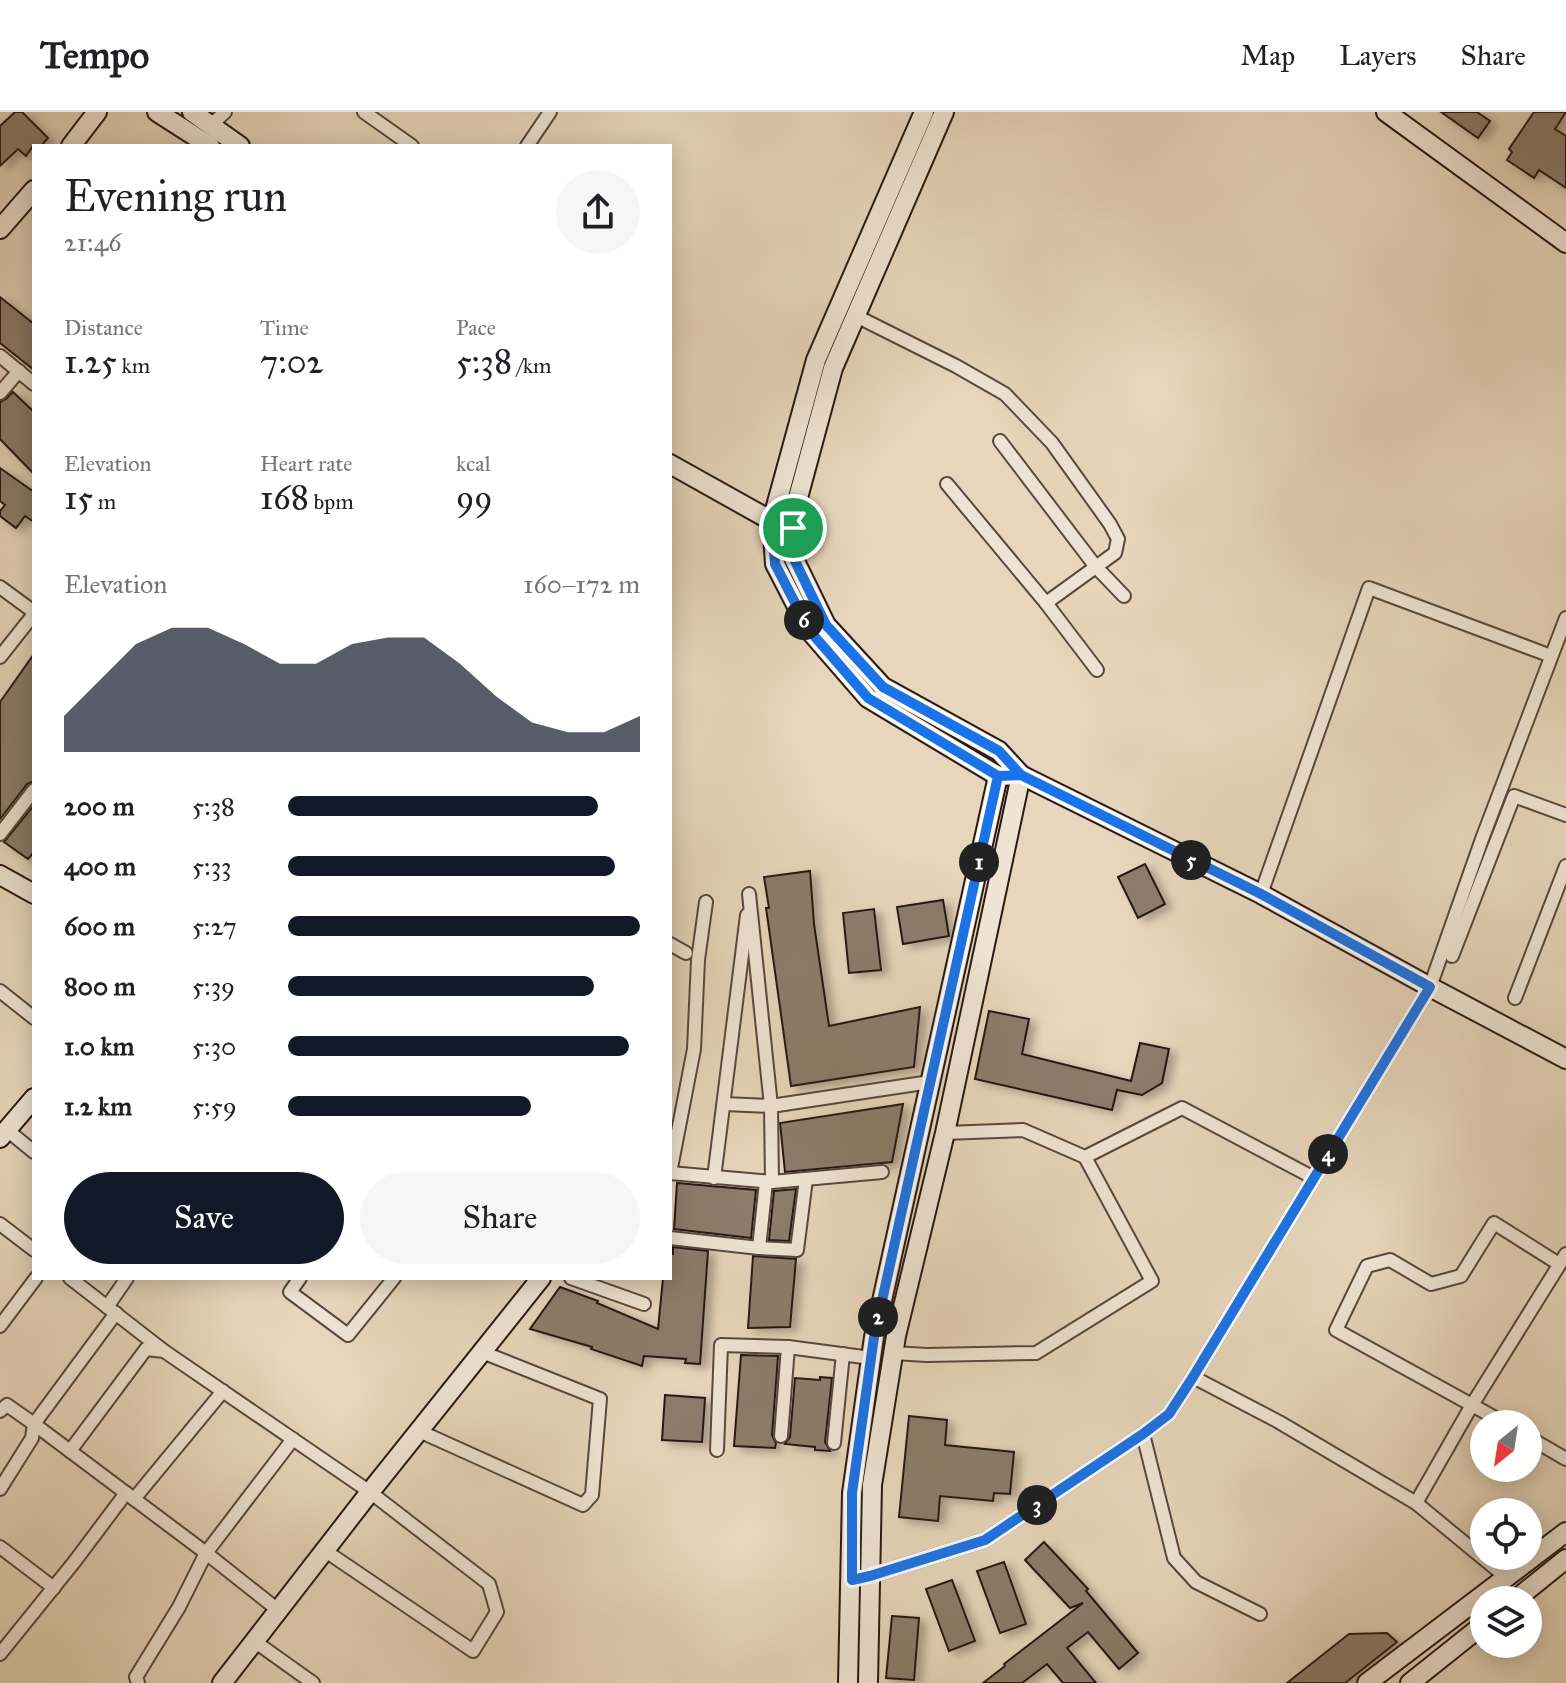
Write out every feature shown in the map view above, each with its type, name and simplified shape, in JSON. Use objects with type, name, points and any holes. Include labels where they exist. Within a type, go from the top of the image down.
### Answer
[{"type":"street","points":[[73,144],[97,112]]},
{"type":"street","points":[[157,112],[207,144]]},
{"type":"street","points":[[192,112],[237,144]]},
{"type":"street","points":[[211,125],[225,112]]},
{"type":"street","points":[[364,112],[409,144]]},
{"type":"street","points":[[528,144],[550,112]]},
{"type":"street","points":[[924,112],[816,360],[772,521],[775,564],[809,630],[868,698],[998,776],[1021,775]]},
{"type":"street","points":[[944,112],[833,368],[792,520],[794,559],[826,625],[883,687],[999,751],[1021,775],[1261,894],[1566,1059]]},
{"type":"street","points":[[1392,114],[1566,243]]},
{"type":"street","points":[[0,229],[32,192]]},
{"type":"street","points":[[856,316],[1005,394],[1052,443],[1110,524],[1118,539],[1115,553],[1046,603]]},
{"type":"street","points":[[0,356],[32,382]]},
{"type":"street","points":[[0,393],[19,371]]},
{"type":"street","points":[[1000,441],[1096,567],[1124,596]]},
{"type":"street","points":[[672,465],[772,521],[793,528]]},
{"type":"street","points":[[947,484],[1097,670]]},
{"type":"street","points":[[0,587],[32,611]]},
{"type":"street","points":[[1261,894],[1369,588],[1551,656]]},
{"type":"street","points":[[0,657],[32,616]]},
{"type":"street","points":[[861,1578],[985,1540],[1169,1414],[1430,987],[1566,618]]},
{"type":"street","points":[[848,1683],[872,1485],[893,1353],[945,1133],[1021,775]]},
{"type":"street","points":[[868,1683],[852,1493],[874,1337],[998,776]]},
{"type":"street","points":[[0,834],[32,793]]},
{"type":"street","points":[[1452,956],[1514,796],[1566,815]]},
{"type":"street","points":[[1515,998],[1566,866]]},
{"type":"street","points":[[0,875],[32,893]]},
{"type":"street","points":[[714,1178],[749,894],[771,1106],[769,1182],[759,1248]]},
{"type":"street","points":[[672,1163],[694,1049],[698,960],[706,902]]},
{"type":"street","points":[[672,945],[686,953]]},
{"type":"street","points":[[0,991],[32,1016]]},
{"type":"street","points":[[724,1104],[771,1106],[930,1082]]},
{"type":"street","points":[[32,1100],[3,1134],[32,1151]]},
{"type":"street","points":[[1085,1157],[1182,1108],[1314,1178]]},
{"type":"street","points":[[893,1353],[1036,1353],[1152,1281],[1085,1157],[1023,1130],[945,1133]]},
{"type":"street","points":[[672,1173],[769,1182],[882,1172]]},
{"type":"street","points":[[672,1238],[797,1250],[806,1179]]},
{"type":"street","points":[[1416,1503],[1472,1405],[1563,1259],[1494,1223],[1461,1276],[1431,1284],[1390,1260],[1367,1266],[1336,1330],[1472,1405],[1481,1410]]},
{"type":"street","points":[[0,1224],[32,1248]]},
{"type":"street","points":[[0,1326],[34,1280]]},
{"type":"street","points":[[73,1280],[164,1351],[370,1492],[489,1584],[497,1612],[473,1651],[324,1550]]},
{"type":"street","points":[[0,1489],[32,1438],[34,1424],[112,1310],[126,1280]]},
{"type":"street","points":[[299,1280],[290,1292],[348,1335],[392,1280]]},
{"type":"street","points":[[222,1683],[539,1280]]},
{"type":"street","points":[[577,1280],[644,1304]]},
{"type":"street","points":[[717,1450],[721,1345],[788,1347],[871,1358]]},
{"type":"street","points":[[781,1436],[788,1347]]},
{"type":"street","points":[[70,1451],[146,1349],[164,1351]]},
{"type":"street","points":[[419,1431],[583,1505],[592,1495],[600,1399],[482,1352]]},
{"type":"street","points":[[834,1443],[843,1354]]},
{"type":"street","points":[[1193,1377],[1279,1422],[1416,1503],[1506,1577]]},
{"type":"street","points":[[0,1654],[130,1496],[223,1391]]},
{"type":"street","points":[[0,1411],[7,1405],[34,1424],[278,1610]]},
{"type":"street","points":[[1143,1434],[1174,1558],[1196,1582],[1260,1614]]},
{"type":"street","points":[[138,1683],[136,1677],[179,1607],[206,1553],[293,1439]]},
{"type":"street","points":[[1542,1445],[1566,1459]]},
{"type":"street","points":[[1367,1683],[1566,1532]]},
{"type":"street","points":[[0,1547],[54,1588]]},
{"type":"street","points":[[1532,1586],[1566,1559]]},
{"type":"street","points":[[1410,1683],[1470,1635]]},
{"type":"street","points":[[254,1641],[313,1683]]},
{"type":"building","points":[[15,112],[22,112],[48,138],[43,144],[32,144],[26,156],[18,149],[0,166],[0,126]]},
{"type":"building","points":[[1441,112],[1477,112],[1490,121],[1478,138]]},
{"type":"building","points":[[1534,112],[1566,112],[1555,129],[1566,136],[1566,188],[1539,170],[1534,178],[1507,160],[1512,152],[1509,149]]},
{"type":"building","points":[[0,297],[32,322],[32,368],[0,343]]},
{"type":"building","points":[[13,392],[32,410],[32,472],[0,439],[0,402]]},
{"type":"building","points":[[0,468],[32,491],[32,521],[25,516],[16,528],[0,516],[5,505],[0,501]]},
{"type":"building","points":[[32,657],[32,782],[0,819],[0,702]]},
{"type":"building","points":[[32,807],[32,854],[28,859],[4,842]]},
{"type":"building","points":[[1145,864],[1165,904],[1138,918],[1118,877]]},
{"type":"building","points":[[810,871],[814,924],[829,1026],[920,1007],[914,1067],[791,1086],[764,877]]},
{"type":"building","points":[[943,900],[949,936],[903,944],[897,907]]},
{"type":"building","points":[[874,909],[881,970],[849,973],[843,913]]},
{"type":"building","points":[[989,1011],[1029,1019],[1022,1054],[1131,1081],[1140,1043],[1169,1049],[1162,1083],[1142,1095],[1117,1090],[1112,1110],[975,1079]]},
{"type":"building","points":[[903,1104],[892,1162],[785,1172],[780,1123]]},
{"type":"building","points":[[677,1183],[756,1190],[751,1238],[674,1229]]},
{"type":"building","points":[[796,1189],[789,1241],[769,1240],[774,1191]]},
{"type":"building","points":[[673,1247],[708,1251],[700,1364],[685,1363],[686,1359],[644,1356],[642,1366],[530,1329],[560,1287],[658,1329],[663,1280],[672,1280]]},
{"type":"building","points":[[753,1256],[796,1259],[790,1327],[748,1328]]},
{"type":"building","points":[[741,1355],[778,1356],[772,1435],[775,1448],[734,1446]]},
{"type":"building","points":[[820,1377],[832,1378],[825,1442],[830,1451],[785,1444],[790,1437],[795,1378],[820,1380]]},
{"type":"building","points":[[665,1395],[705,1398],[702,1442],[662,1440]]},
{"type":"building","points":[[909,1416],[947,1420],[945,1445],[1014,1452],[1010,1494],[994,1493],[993,1501],[940,1496],[938,1521],[899,1517]]},
{"type":"building","points":[[1044,1542],[1088,1589],[1086,1591],[1138,1653],[1119,1669],[1088,1632],[1067,1648],[1096,1683],[1063,1683],[1047,1664],[1022,1683],[983,1683],[1083,1603],[1070,1608],[1025,1560]]},
{"type":"building","points":[[1004,1562],[1026,1624],[1000,1633],[977,1571]]},
{"type":"building","points":[[952,1580],[975,1641],[949,1651],[926,1589]]},
{"type":"building","points":[[892,1616],[919,1618],[914,1680],[886,1678]]},
{"type":"building","points":[[1387,1633],[1397,1642],[1345,1683],[1287,1683],[1349,1634]]},
{"type":"route","points":[[793,528],[772,521],[775,564],[809,630],[868,698],[998,776],[1021,775],[1261,894],[1430,987],[1169,1414],[985,1540],[852,1580],[852,1493],[874,1337],[998,776],[1021,775],[999,751],[883,687],[826,625],[794,559],[793,528]]}]
